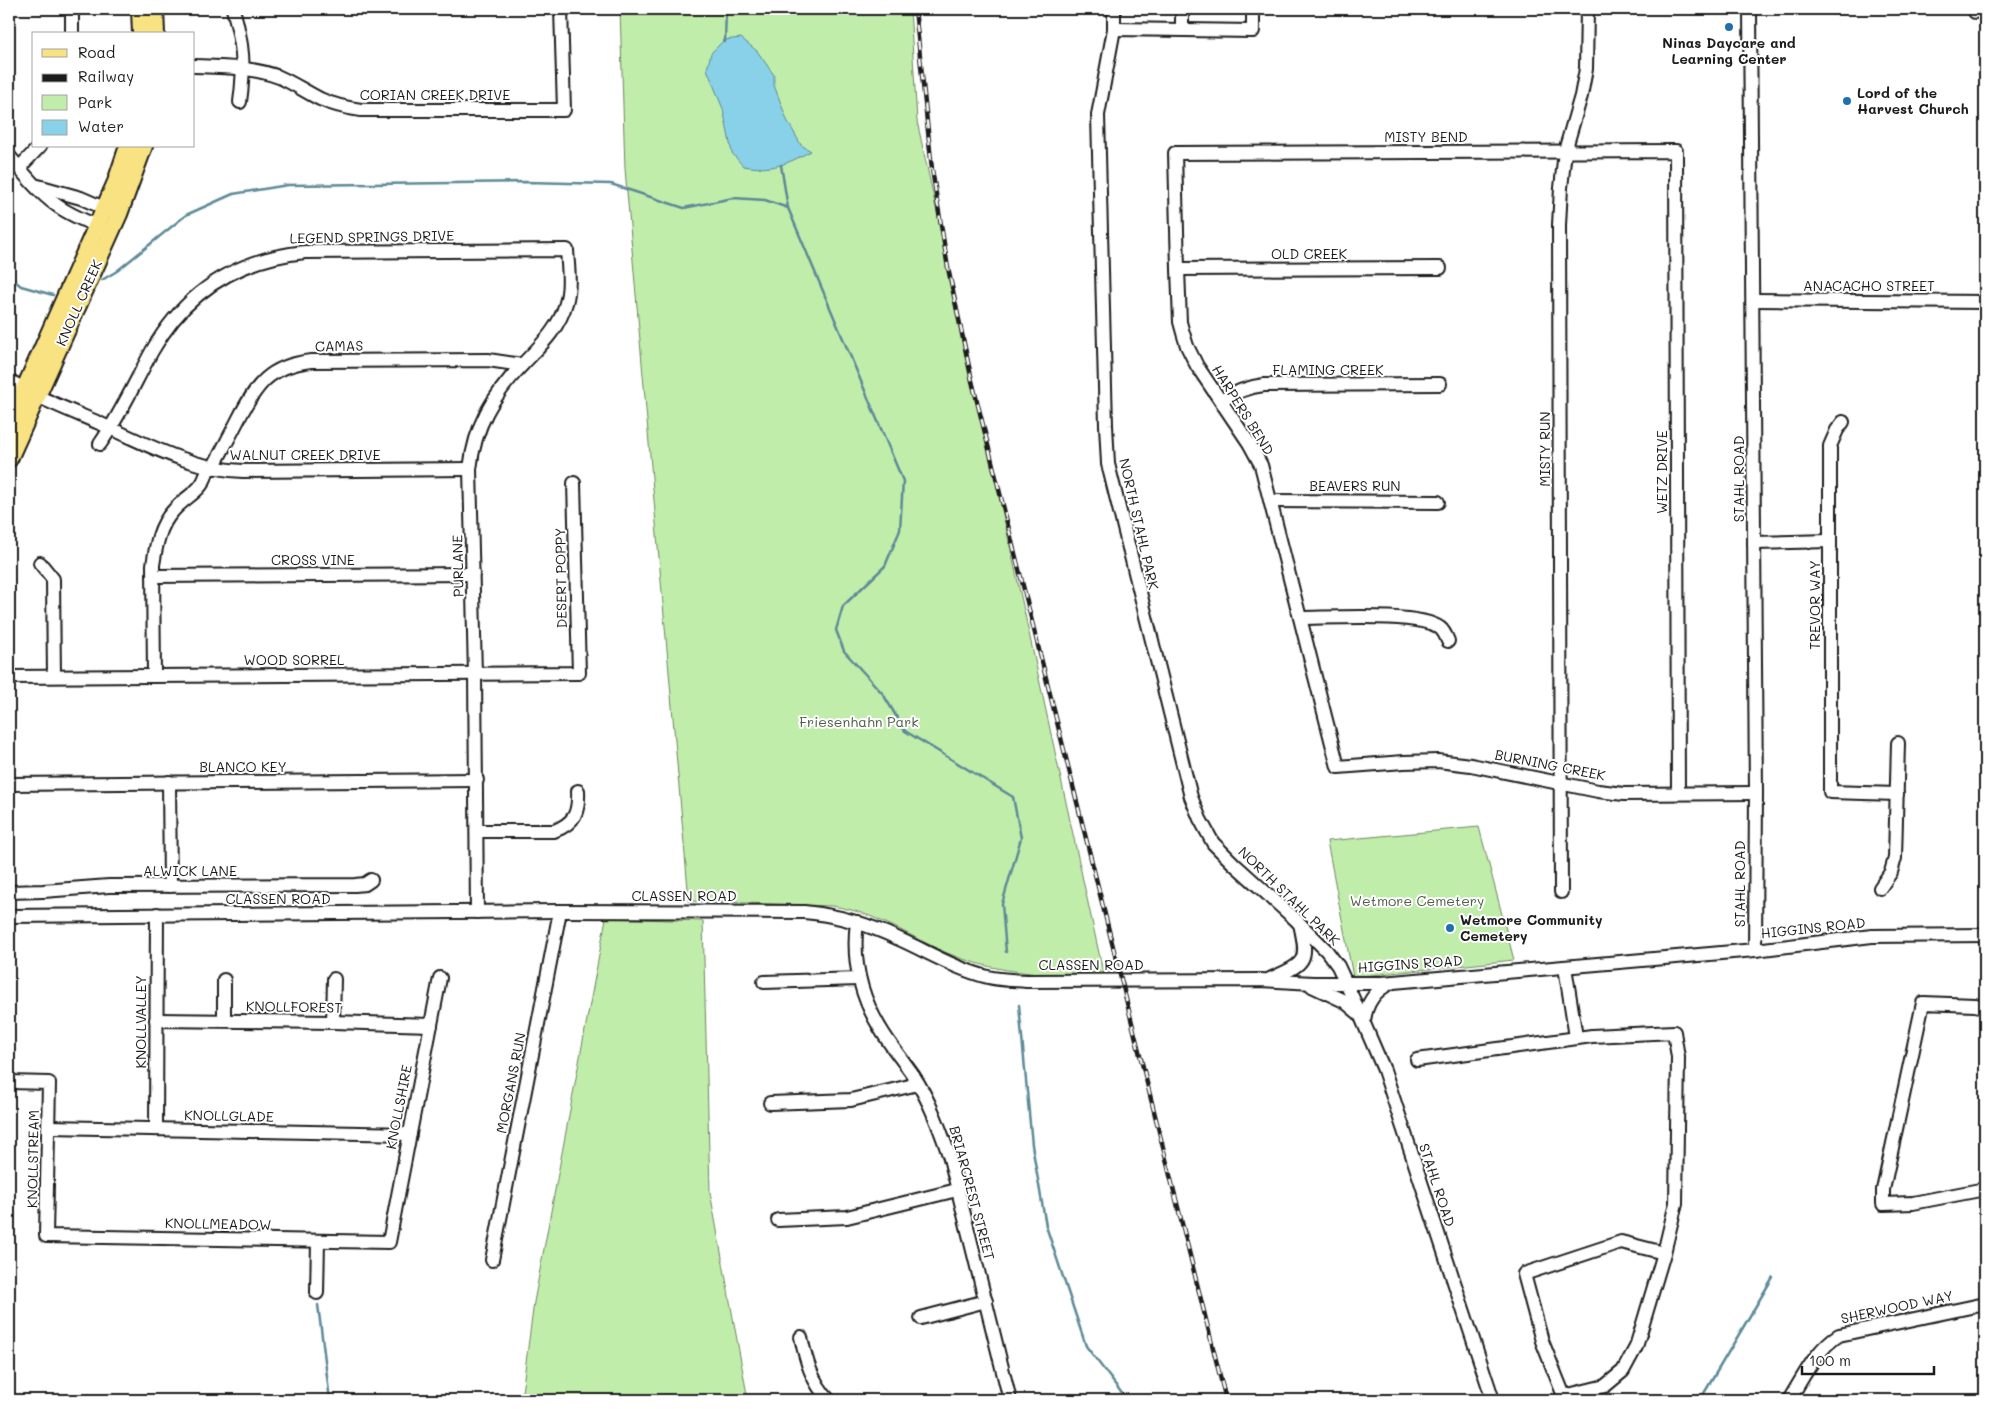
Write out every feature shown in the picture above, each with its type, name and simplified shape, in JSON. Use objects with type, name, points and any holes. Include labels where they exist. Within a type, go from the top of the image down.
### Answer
[{"type":"main road","points":[[140,9],[141,32]]},
{"type":"main road","points":[[155,9],[156,32]]},
{"type":"main road","name":"KNOLL CREEK","points":[[112,212],[116,182],[127,148]]},
{"type":"main road","name":"KNOLL CREEK","points":[[9,459],[31,393],[104,229],[143,148]]},
{"type":"main road","name":"KNOLL CREEK","points":[[9,424],[31,393]]},
{"type":"street","points":[[72,9],[72,32]]},
{"type":"street","points":[[233,9],[241,38],[244,69],[240,102]]},
{"type":"street","name":"CORIAN CREEK DRIVE","points":[[195,66],[244,69],[278,77],[329,103],[361,110],[564,110],[561,9]]},
{"type":"street","name":"NORTH STAHL PARK","points":[[1114,9],[1114,29],[1098,115],[1108,464],[1191,798],[1200,819],[1214,843],[1234,864],[1326,950],[1338,966],[1346,983]]},
{"type":"street","points":[[1182,9],[1182,29]]},
{"type":"street","points":[[1114,29],[1253,31],[1253,9]]},
{"type":"street","name":"MISTY RUN","points":[[1561,892],[1559,225],[1565,151],[1582,96],[1586,69],[1587,9]]},
{"type":"street","name":"STAHL ROAD","points":[[1750,9],[1756,793],[1755,950]]},
{"type":"street","points":[[19,168],[38,148]]},
{"type":"street","name":"MISTY BEND","points":[[1175,153],[1676,151]]},
{"type":"street","name":"WETZ DRIVE","points":[[1676,151],[1678,793]]},
{"type":"street","name":"HARPERS BEND","points":[[1175,153],[1180,322],[1187,346],[1197,366],[1256,454],[1263,471],[1338,767]]},
{"type":"street","points":[[9,156],[54,204],[104,229]]},
{"type":"street","points":[[36,186],[71,196],[112,212]]},
{"type":"street","points":[[65,210],[71,196]]},
{"type":"street","name":"PURLANE","points":[[477,912],[476,674],[470,469],[475,441],[485,414],[501,389],[545,342],[559,321],[566,303],[569,277],[567,250]]},
{"type":"street","name":"LEGEND SPRINGS DRIVE","points":[[100,444],[111,428],[152,350],[175,316],[209,286],[232,271],[250,263],[268,257],[304,252],[567,250]]},
{"type":"street","name":"OLD CREEK","points":[[1178,269],[1440,268]]},
{"type":"street","name":"ANACACHO STREET","points":[[1753,300],[1985,302]]},
{"type":"street","name":"CAMAS","points":[[154,676],[155,550],[160,532],[172,512],[205,482],[250,397],[258,385],[269,375],[282,367],[310,361],[488,360],[522,365]]},
{"type":"street","name":"WALNUT CREEK DRIVE","points":[[9,380],[31,393],[174,457],[211,468],[243,471],[470,469]]},
{"type":"street","name":"FLAMING CREEK","points":[[1221,401],[1248,387],[1264,385],[1440,384]]},
{"type":"street","name":"TREVOR WAY","points":[[1843,422],[1830,446],[1830,792],[1897,794]]},
{"type":"street","name":"DESERT POPPY","points":[[574,483],[579,673]]},
{"type":"street","name":"BEAVERS RUN","points":[[1272,501],[1438,502]]},
{"type":"street","points":[[1754,543],[1830,541]]},
{"type":"street","points":[[40,563],[52,579],[54,676]]},
{"type":"street","name":"CROSS VINE","points":[[154,576],[473,574]]},
{"type":"street","points":[[1301,618],[1414,619],[1439,627],[1448,641]]},
{"type":"street","name":"WOOD SORREL","points":[[9,676],[579,673]]},
{"type":"street","points":[[1880,888],[1891,872],[1895,858],[1898,743]]},
{"type":"street","name":"BURNING CREEK","points":[[1338,767],[1404,762],[1438,762],[1471,765],[1598,791],[1624,794],[1756,793]]},
{"type":"street","name":"BLANCO KEY","points":[[9,784],[477,780]]},
{"type":"street","points":[[169,782],[170,886]]},
{"type":"street","points":[[477,831],[554,831],[564,827],[576,814],[578,791]]},
{"type":"street","name":"ALWICK LANE","points":[[9,892],[109,886],[355,885],[365,884],[371,880]]},
{"type":"street","name":"CLASSEN ROAD","points":[[9,916],[560,911],[804,912],[841,917],[858,922],[899,938],[945,961],[977,974],[996,978],[1026,981],[1269,980],[1346,983]]},
{"type":"street","name":"MORGANS RUN","points":[[492,1260],[560,911]]},
{"type":"street","name":"KNOLLVALLEY","points":[[156,914],[156,1129]]},
{"type":"street","name":"BRIARCREST STREET","points":[[858,922],[855,956],[859,979],[870,1010],[880,1029],[918,1084],[941,1130],[1010,1400]]},
{"type":"street","points":[[1269,980],[1293,969],[1303,958],[1305,948],[1300,924]]},
{"type":"street","name":"HIGGINS ROAD","points":[[1346,983],[1393,982],[1565,967],[1755,950],[1872,936],[1985,936]]},
{"type":"street","points":[[1565,967],[1576,1037]]},
{"type":"street","name":"KNOLLSHIRE","points":[[389,1242],[440,978]]},
{"type":"street","points":[[764,982],[859,979]]},
{"type":"street","points":[[224,980],[224,1020]]},
{"type":"street","points":[[333,1022],[334,980]]},
{"type":"street","points":[[1303,982],[1337,997],[1363,1019],[1371,998],[1381,988],[1393,982]]},
{"type":"street","name":"STAHL ROAD","points":[[1346,983],[1384,1070],[1493,1400]]},
{"type":"street","points":[[1985,1007],[1923,1003],[1884,1190],[1883,1204],[1913,1203],[1985,1189]]},
{"type":"street","name":"KNOLLFOREST","points":[[156,1020],[333,1022],[431,1026]]},
{"type":"street","points":[[1417,1060],[1576,1037],[1674,1032],[1678,1058],[1676,1203],[1664,1253],[1636,1348],[1623,1371],[1605,1386],[1564,1396],[1542,1341],[1524,1274],[1621,1242],[1664,1253]]},
{"type":"street","name":"KNOLLSTREAM","points":[[9,1082],[49,1082],[46,1236]]},
{"type":"street","points":[[770,1103],[851,1100],[918,1084]]},
{"type":"street","name":"KNOLLGLADE","points":[[48,1127],[410,1134]]},
{"type":"street","points":[[778,1220],[847,1216],[957,1190]]},
{"type":"street","name":"KNOLLMEADOW","points":[[46,1236],[389,1242]]},
{"type":"street","points":[[317,1293],[318,1241]]},
{"type":"street","points":[[921,1318],[986,1301]]},
{"type":"street","name":"SHERWOOD WAY","points":[[1789,1400],[1821,1349],[1828,1341],[1839,1335],[1985,1304]]},
{"type":"street","points":[[801,1337],[809,1370],[818,1387],[829,1400]]},
{"type":"shaded area","points":[[1249,1398],[1330,1400],[1250,1400]]},
{"type":"green space","name":"Friesenhahn Park","points":[[620,9],[910,9],[917,121],[1104,976],[1027,973],[990,967],[952,955],[864,914],[832,906],[689,901],[625,169]]},
{"type":"green space","name":"Wetmore Cemetery","points":[[1479,827],[1514,960],[1353,977],[1327,841]]},
{"type":"green space","points":[[606,918],[703,921],[710,1192],[748,1400],[521,1400],[534,1302]]},
{"type":"water","points":[[741,38],[757,51],[774,75],[774,85],[787,120],[801,145],[811,151],[778,166],[762,168],[743,166],[732,153],[723,109],[707,69],[711,53],[724,40]]},
{"type":"waterway","points":[[725,42],[726,9]]},
{"type":"waterway","points":[[781,165],[788,208],[903,481],[900,530],[885,566],[843,606],[836,630],[844,651],[883,694],[905,731],[1013,797],[1021,838],[1002,904],[1006,952]]},
{"type":"waterway","points":[[102,280],[117,271],[186,215],[233,194],[288,185],[526,182],[611,184],[684,208],[733,198],[765,200],[788,208]]},
{"type":"waterway","points":[[9,276],[21,286],[53,295]]},
{"type":"waterway","points":[[1019,1005],[1032,1145],[1046,1226],[1086,1346],[1127,1400]]},
{"type":"waterway","points":[[1700,1400],[1773,1277]]},
{"type":"waterway","points":[[318,1305],[330,1400]]},
{"type":"railway","points":[[915,9],[932,169],[948,268],[972,381],[1226,1400]]},
{"type":"place","name":"Ninas Daycare and Learning Center","points":[[1729,27]]},
{"type":"place","name":"Lord of the Harvest Church","points":[[1847,101]]},
{"type":"place","name":"Wetmore Community Cemetery","points":[[1450,928]]}]
